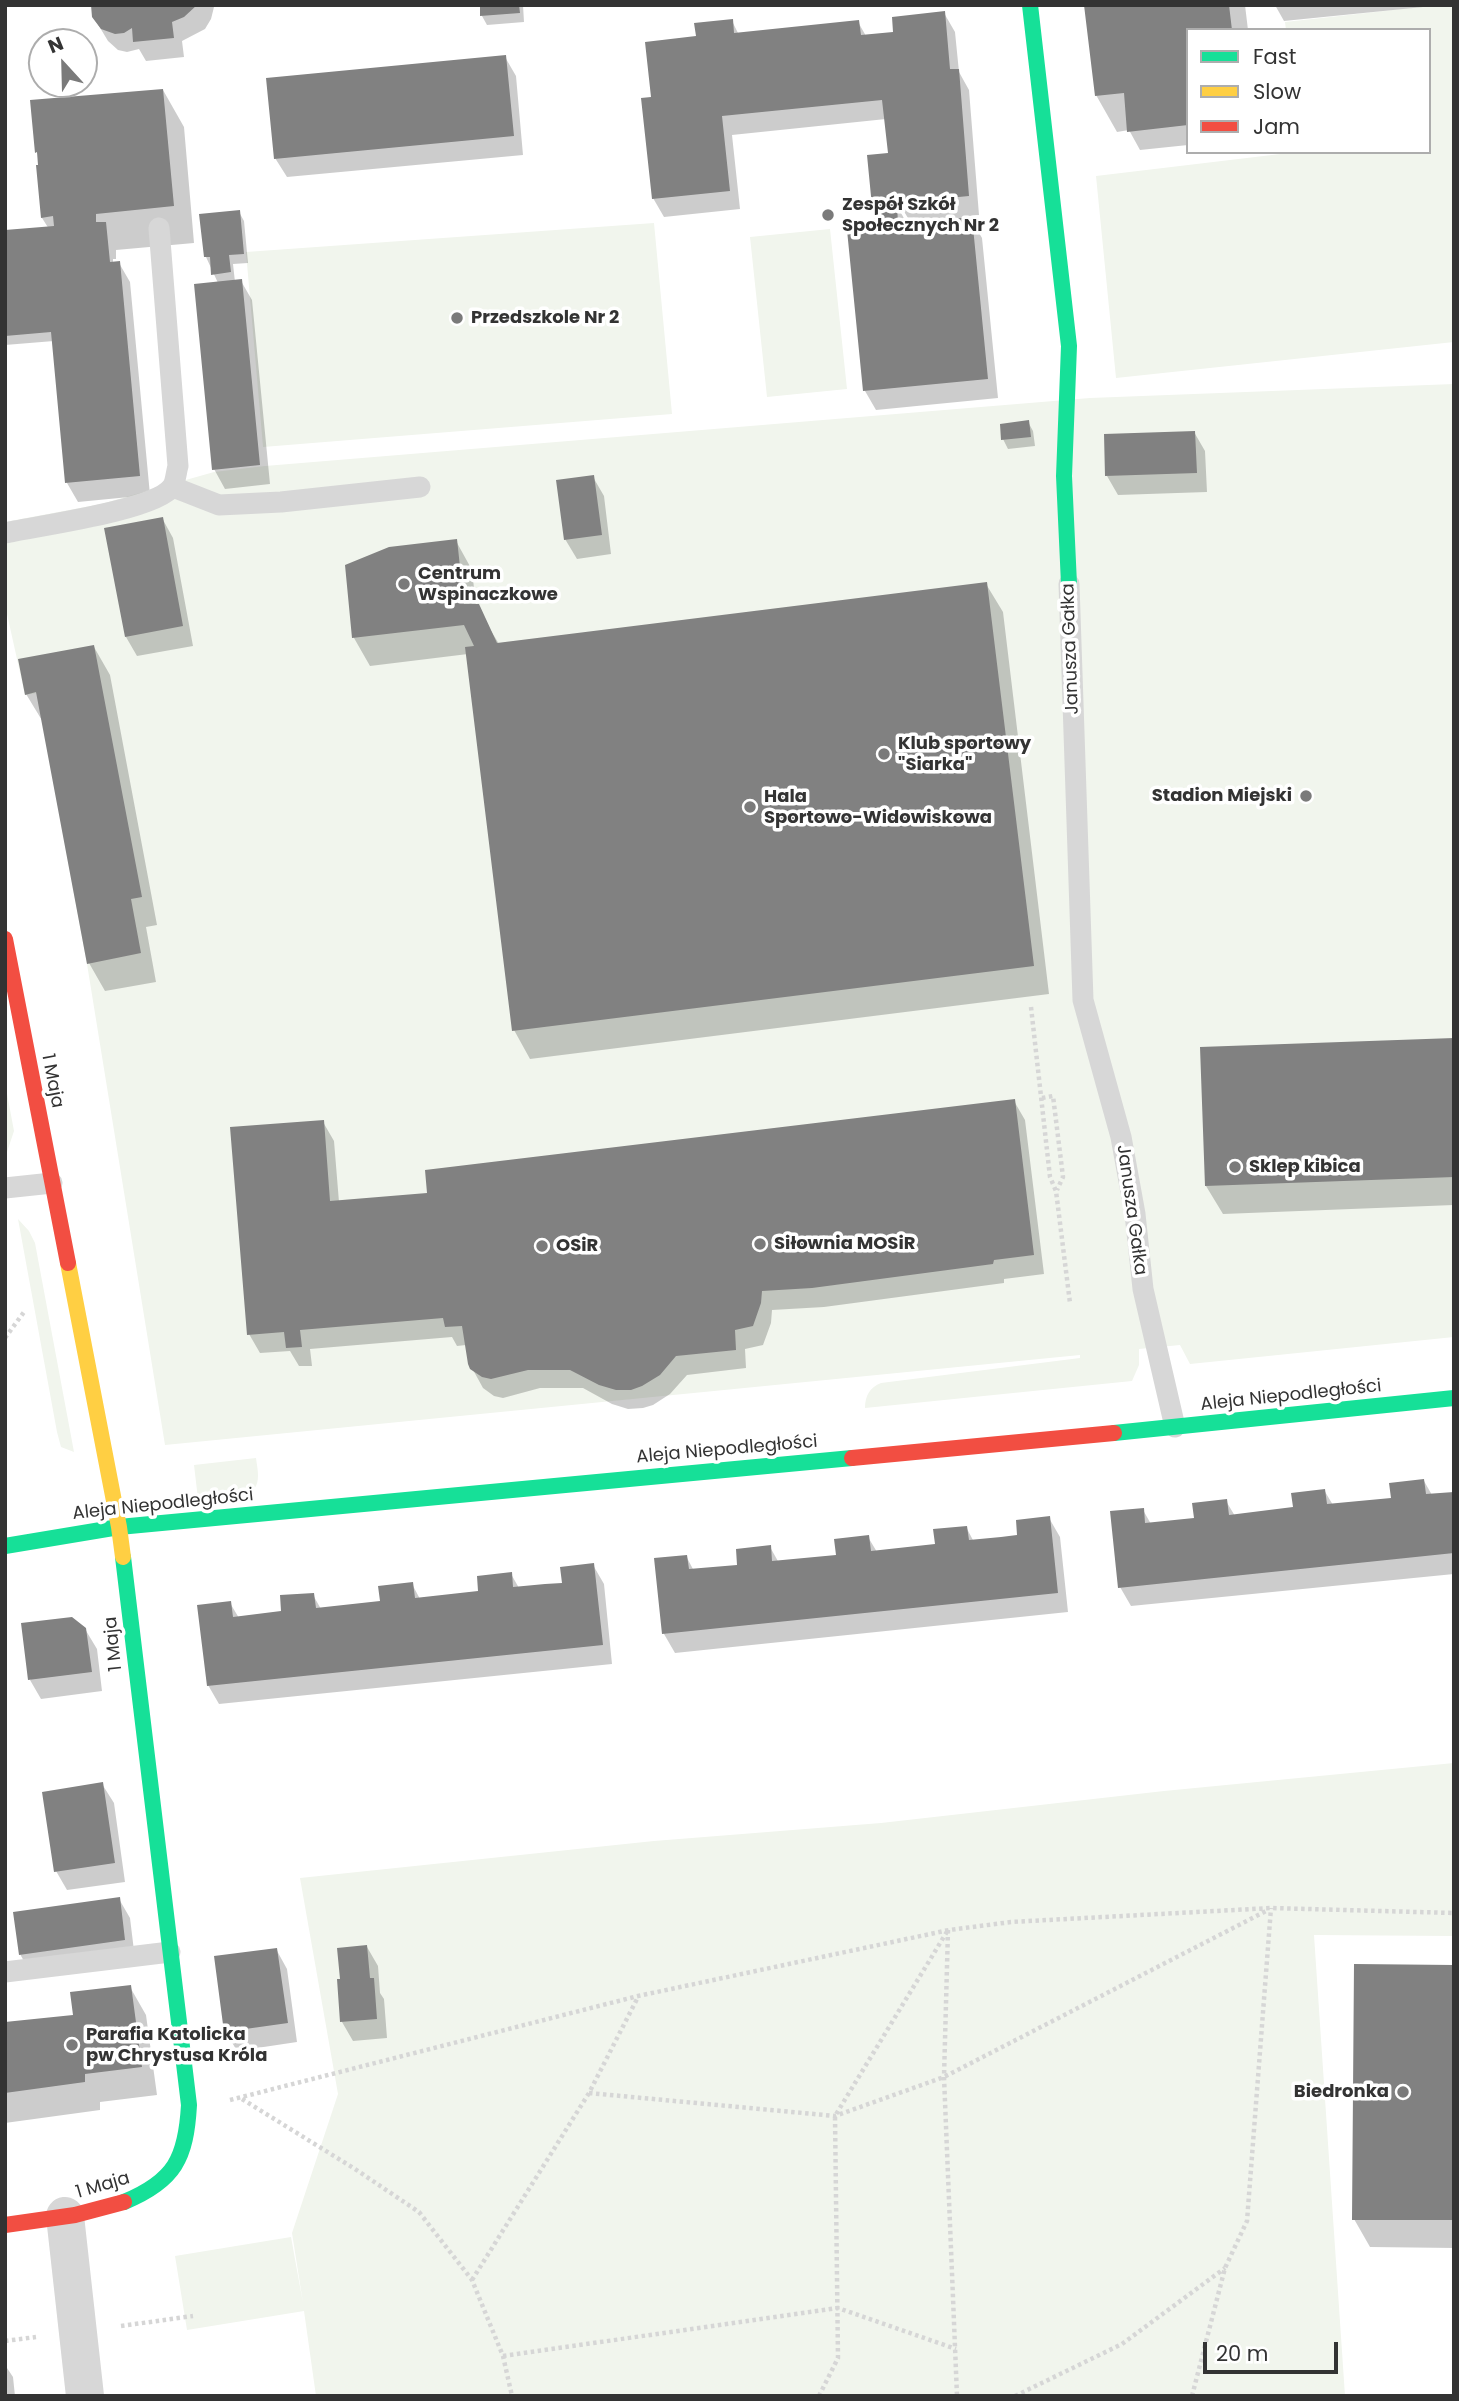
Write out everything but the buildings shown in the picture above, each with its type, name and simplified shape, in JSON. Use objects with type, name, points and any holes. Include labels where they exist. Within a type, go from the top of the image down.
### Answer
[{"type":"street","name":"Janusza Gałka","points":[[1030,5],[1069,346],[1064,476],[1069,584]]},
{"type":"street","name":"1 Maja","points":[[5,939],[119,1527],[189,2105],[187,2134],[177,2164],[156,2187],[132,2200],[102,2209],[5,2225]]},
{"type":"street","name":"Aleja Niepodległości","points":[[7,1538],[1454,1398]]},
{"type":"street","points":[[65,2216],[85,2396]]},
{"type":"lane","points":[[5,533],[132,507],[157,500],[173,487],[178,466],[159,228]]},
{"type":"lane","points":[[173,487],[219,505],[281,502],[420,487]]},
{"type":"lane","name":"Janusza Gałka","points":[[1069,584],[1083,1000],[1121,1137],[1135,1214],[1143,1289],[1175,1427]]},
{"type":"lane","points":[[5,1188],[52,1183]]},
{"type":"lane","points":[[5,1972],[170,1952]]},
{"type":"path","points":[[1031,1007],[1050,1177],[1056,1191],[1070,1303]]},
{"type":"path","points":[[1042,1098],[1053,1096],[1063,1177],[1056,1191]]},
{"type":"path","points":[[5,1338],[24,1312]]},
{"type":"path","points":[[589,2092],[835,2116],[944,2077],[1271,1908]]},
{"type":"path","points":[[1192,2396],[1225,2268],[1247,2221],[1271,1908]]},
{"type":"path","points":[[189,2105],[241,2099],[638,1996],[948,1930],[1011,1922],[1271,1908],[1454,1913]]},
{"type":"path","points":[[948,1930],[944,2077],[957,2396]]},
{"type":"path","points":[[819,2396],[838,2358],[835,2116],[948,1930]]},
{"type":"path","points":[[472,2280],[589,2092],[638,1996]]},
{"type":"path","points":[[241,2099],[355,2168],[419,2211],[472,2280],[503,2356],[512,2396]]},
{"type":"path","points":[[1015,2396],[1122,2344],[1225,2268]]},
{"type":"path","points":[[503,2356],[838,2308],[956,2350]]},
{"type":"shaded area","points":[[1454,5],[1454,342],[1116,378],[1096,176],[1280,154],[1431,154],[1431,28],[1286,28],[1285,22]]},
{"type":"shaded area","points":[[654,223],[672,414],[263,447],[246,252]]},
{"type":"shaded area","points":[[830,229],[847,389],[767,397],[750,237]]},
{"type":"shaded area","points":[[1454,384],[1454,1337],[1190,1364],[1180,1345],[1139,1349],[1139,1365],[1132,1381],[865,1408],[869,1392],[881,1383],[1080,1358],[1080,1355],[165,1445],[87,964],[37,693],[25,695],[5,605],[5,522],[101,504],[214,472],[265,466],[1090,398]]},
{"type":"shaded area","points":[[5,1083],[14,1131],[6,1155],[5,1153]]},
{"type":"shaded area","points":[[18,1219],[35,1243],[74,1452],[61,1447],[57,1432]]},
{"type":"shaded area","points":[[256,1458],[258,1479],[252,1490],[230,1496],[198,1499],[194,1465]]},
{"type":"shaded area","points":[[1454,1763],[1454,1936],[1314,1935],[1345,2396],[316,2396],[304,2311],[187,2330],[175,2256],[291,2237],[303,2303],[292,2233],[338,2094],[300,1878],[654,1841],[881,1823],[1164,1791]]},
{"type":"traffic: fast","points":[[1030,5],[1069,346],[1064,476],[1069,584]]},
{"type":"traffic: fast","points":[[1114,1433],[1454,1398]]},
{"type":"traffic: fast","points":[[5,1546],[119,1527],[852,1458]]},
{"type":"traffic: fast","points":[[123,1557],[189,2105],[185,2140],[174,2166],[155,2185],[124,2202]]},
{"type":"traffic: slow","points":[[68,1263],[123,1557]]},
{"type":"traffic: jam","points":[[5,939],[68,1263]]},
{"type":"traffic: jam","points":[[852,1458],[1114,1433]]},
{"type":"traffic: jam","points":[[5,2225],[75,2215],[124,2202]]},
{"type":"place","name":"Zespół Szkół Społecznych Nr 2","points":[[828,215]]},
{"type":"place","name":"Przedszkole Nr 2","points":[[457,318]]},
{"type":"place","name":"Centrum Wspinaczkowe","points":[[404,584]]},
{"type":"place","name":"Klub sportowy \"Siarka\"","points":[[884,754]]},
{"type":"place","name":"Stadion Miejski","points":[[1306,796]]},
{"type":"place","name":"Hala Sportowo-Widowiskowa","points":[[750,807]]},
{"type":"place","name":"Sklep kibica","points":[[1235,1167]]},
{"type":"place","name":"Siłownia MOSiR","points":[[760,1244]]},
{"type":"place","name":"OSiR","points":[[542,1246]]},
{"type":"place","name":"Parafia Katolicka pw Chrystusa Króla","points":[[72,2045]]},
{"type":"place","name":"Biedronka","points":[[1403,2092]]}]
